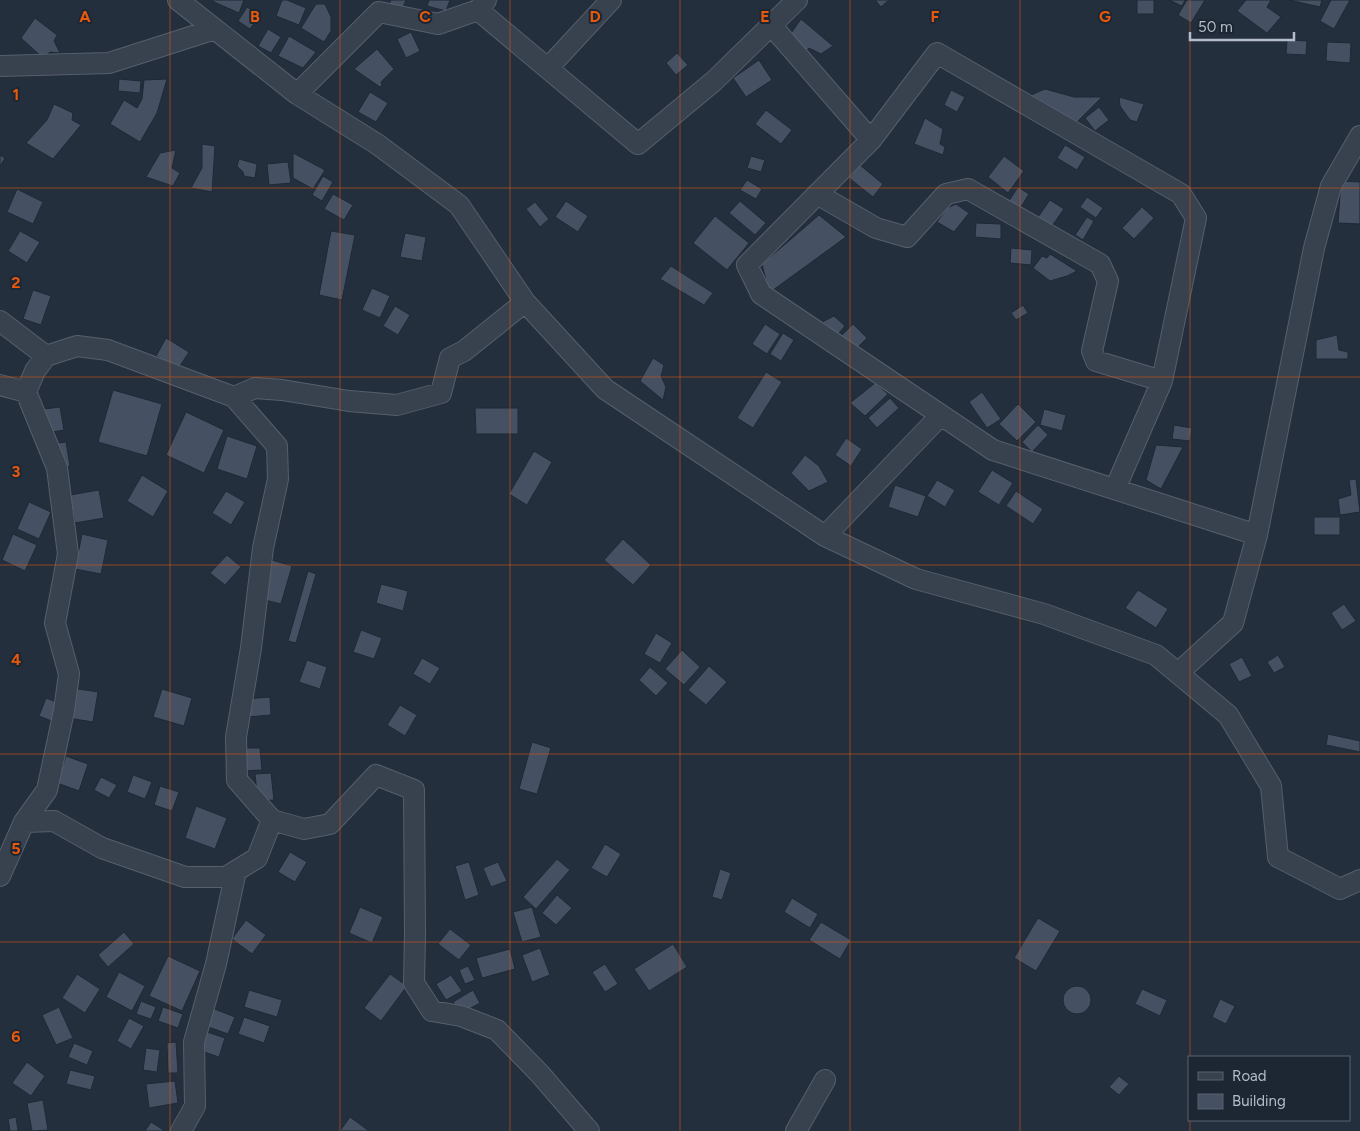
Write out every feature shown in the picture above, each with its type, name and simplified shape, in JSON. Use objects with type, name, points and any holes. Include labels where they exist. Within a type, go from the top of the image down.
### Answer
[{"type":"street","points":[[178,0],[296,94],[377,144],[459,205],[525,302],[606,389],[825,536],[916,579],[1044,614],[1156,655],[1228,715],[1271,786],[1278,856],[1340,889],[1360,880]]},
{"type":"street","points":[[548,68],[611,0]]},
{"type":"street","points":[[296,94],[379,12],[438,24],[482,5],[548,68],[638,144],[714,81],[796,0]]},
{"type":"street","points":[[771,26],[871,140]]},
{"type":"street","points":[[0,66],[109,63],[215,29]]},
{"type":"street","points":[[1115,489],[1162,380],[1196,218],[1181,194],[937,53],[871,140],[747,265],[761,294],[993,450],[1257,535]]},
{"type":"street","points":[[1178,673],[1233,623],[1257,535],[1314,248],[1331,186],[1360,136]]},
{"type":"street","points":[[817,194],[876,228],[907,236],[946,194],[968,189],[1100,264],[1108,280],[1092,351],[1096,361],[1162,380]]},
{"type":"street","points":[[234,397],[255,388],[282,390],[349,401],[396,405],[441,393],[450,358],[464,351],[525,302]]},
{"type":"street","points":[[0,321],[46,356]]},
{"type":"street","points":[[0,876],[24,822],[47,790],[64,711],[69,674],[55,623],[68,554],[56,468],[26,392],[35,371],[46,356],[76,346],[108,350],[234,397],[277,446],[278,479],[263,548],[251,648],[236,737],[237,780],[272,820],[304,829],[330,824],[376,775],[414,790],[414,983],[432,1011],[461,1016],[497,1030],[540,1074],[589,1131]]},
{"type":"street","points":[[0,385],[26,392]]},
{"type":"street","points":[[825,536],[941,416]]},
{"type":"street","points":[[24,822],[54,821],[102,848],[185,877],[226,877],[257,858],[272,820]]},
{"type":"street","points":[[181,1131],[194,1106],[194,1042],[216,964],[236,871]]},
{"type":"street","points":[[796,1131],[825,1080]]},
{"type":"building","points":[[213,0],[244,0],[239,13]]},
{"type":"building","points":[[282,0],[287,0],[306,8],[299,25],[276,16]]},
{"type":"building","points":[[391,0],[406,0],[401,12],[388,6]]},
{"type":"building","points":[[429,0],[450,0],[446,11],[427,6]]},
{"type":"building","points":[[875,0],[889,0],[881,7]]},
{"type":"building","points":[[1137,0],[1154,0],[1154,14],[1137,14]]},
{"type":"building","points":[[1169,0],[1185,0],[1182,6]]},
{"type":"building","points":[[1187,0],[1205,0],[1191,23],[1178,15]]},
{"type":"building","points":[[1246,0],[1271,0],[1267,7],[1281,17],[1267,33],[1237,11]]},
{"type":"building","points":[[1289,0],[1322,0],[1320,7]]},
{"type":"building","points":[[1331,0],[1350,0],[1334,29],[1320,21]]},
{"type":"building","points":[[316,4],[325,4],[331,17],[331,31],[324,42],[301,28]]},
{"type":"building","points":[[247,7],[260,15],[250,29],[238,21]]},
{"type":"building","points":[[35,18],[57,35],[54,41],[60,53],[50,52],[43,58],[21,38]]},
{"type":"building","points":[[801,19],[833,46],[821,54],[809,48],[803,55],[787,39]]},
{"type":"building","points":[[268,29],[281,37],[271,53],[258,46]]},
{"type":"building","points":[[411,32],[420,51],[406,58],[397,39]]},
{"type":"building","points":[[289,36],[316,52],[303,68],[278,56]]},
{"type":"building","points":[[1287,40],[1307,41],[1306,55],[1286,54]]},
{"type":"building","points":[[1327,42],[1351,43],[1350,63],[1326,61]]},
{"type":"building","points":[[377,49],[394,69],[381,82],[382,85],[380,87],[354,69]]},
{"type":"building","points":[[677,53],[688,65],[676,75],[666,63]]},
{"type":"building","points":[[759,60],[772,80],[746,97],[733,78]]},
{"type":"building","points":[[119,79],[141,81],[140,93],[118,91]]},
{"type":"building","points":[[167,79],[157,113],[140,142],[110,124],[124,100],[137,108],[142,99],[144,80]]},
{"type":"building","points":[[1045,89],[1074,97],[1102,97],[1073,126],[1024,98]]},
{"type":"building","points":[[951,90],[965,97],[957,112],[944,105]]},
{"type":"building","points":[[370,92],[388,103],[376,122],[358,112]]},
{"type":"building","points":[[1119,97],[1144,104],[1137,122],[1130,120],[1120,106]]},
{"type":"building","points":[[54,104],[73,113],[72,120],[81,125],[53,159],[26,143],[47,120]]},
{"type":"building","points":[[1099,107],[1109,120],[1095,131],[1085,118]]},
{"type":"building","points":[[766,110],[792,130],[781,144],[755,124]]},
{"type":"building","points":[[925,118],[943,129],[940,144],[945,147],[943,155],[914,144]]},
{"type":"building","points":[[202,144],[215,146],[212,192],[191,188],[202,168]]},
{"type":"building","points":[[1065,145],[1085,157],[1077,170],[1057,158]]},
{"type":"building","points":[[176,150],[172,168],[180,173],[173,186],[146,177],[160,153]]},
{"type":"building","points":[[293,153],[325,170],[313,189],[293,178]]},
{"type":"building","points":[[0,155],[5,158],[0,166]]},
{"type":"building","points":[[751,156],[765,160],[761,172],[747,168]]},
{"type":"building","points":[[1004,156],[1024,171],[1008,193],[988,177]]},
{"type":"building","points":[[239,159],[257,164],[255,178],[244,176],[237,166]]},
{"type":"building","points":[[288,162],[291,183],[269,185],[267,164]]},
{"type":"building","points":[[860,165],[883,184],[873,197],[849,178]]},
{"type":"building","points":[[323,176],[333,182],[322,201],[312,195]]},
{"type":"building","points":[[747,180],[762,189],[756,199],[740,190]]},
{"type":"building","points":[[1341,181],[1360,182],[1360,224],[1338,223]]},
{"type":"building","points":[[1018,187],[1029,194],[1018,212],[1007,204]]},
{"type":"building","points":[[17,189],[43,202],[33,224],[7,212]]},
{"type":"building","points":[[333,194],[353,205],[344,220],[324,209]]},
{"type":"building","points":[[1087,197],[1103,208],[1096,218],[1080,207]]},
{"type":"building","points":[[1050,200],[1064,209],[1052,226],[1038,217]]},
{"type":"building","points":[[566,201],[588,216],[578,232],[555,217]]},
{"type":"building","points":[[740,201],[766,223],[755,235],[729,213]]},
{"type":"building","points":[[535,202],[549,219],[540,227],[526,209]]},
{"type":"building","points":[[956,204],[969,213],[954,232],[937,222],[947,208]]},
{"type":"building","points":[[1142,207],[1154,218],[1134,239],[1122,228]]},
{"type":"building","points":[[819,215],[846,237],[769,293],[762,264]]},
{"type":"building","points":[[715,216],[749,243],[727,270],[693,243]]},
{"type":"building","points":[[1087,217],[1094,221],[1083,240],[1075,235]]},
{"type":"building","points":[[976,223],[1001,224],[1001,239],[975,237]]},
{"type":"building","points":[[20,231],[40,242],[27,263],[8,251]]},
{"type":"building","points":[[331,231],[355,235],[342,300],[319,295]]},
{"type":"building","points":[[405,233],[426,237],[422,261],[400,257]]},
{"type":"building","points":[[1011,248],[1032,250],[1031,265],[1010,263]]},
{"type":"building","points":[[1050,254],[1077,271],[1050,281],[1033,268],[1042,256],[1047,258]]},
{"type":"building","points":[[671,266],[713,293],[704,305],[660,279]]},
{"type":"building","points":[[372,288],[390,296],[380,318],[362,310]]},
{"type":"building","points":[[33,290],[51,296],[41,325],[23,319]]},
{"type":"building","points":[[1023,305],[1028,313],[1016,320],[1011,313]]},
{"type":"building","points":[[395,306],[410,315],[398,335],[383,326]]},
{"type":"building","points":[[834,316],[845,326],[838,334],[822,322]]},
{"type":"building","points":[[765,324],[780,334],[767,354],[752,344]]},
{"type":"building","points":[[853,324],[867,338],[855,350],[841,336]]},
{"type":"building","points":[[783,333],[794,340],[781,361],[770,354]]},
{"type":"building","points":[[1337,335],[1339,350],[1348,352],[1348,359],[1316,359],[1316,340]]},
{"type":"building","points":[[166,338],[189,352],[178,369],[156,356]]},
{"type":"building","points":[[653,358],[664,365],[661,376],[666,387],[663,400],[640,381]]},
{"type":"building","points":[[766,372],[782,382],[753,428],[737,418]]},
{"type":"building","points":[[875,383],[888,394],[865,416],[850,403]]},
{"type":"building","points":[[113,390],[162,404],[147,456],[98,442]]},
{"type":"building","points":[[982,392],[1001,419],[987,428],[969,402]]},
{"type":"building","points":[[890,398],[899,408],[877,428],[868,418]]},
{"type":"building","points":[[1018,404],[1036,422],[1017,441],[999,424]]},
{"type":"building","points":[[60,407],[64,430],[47,433],[44,409]]},
{"type":"building","points":[[475,408],[518,408],[518,434],[476,434]]},
{"type":"building","points":[[1044,409],[1066,415],[1062,431],[1040,425]]},
{"type":"building","points":[[186,412],[224,430],[204,473],[166,455]]},
{"type":"building","points":[[1038,425],[1048,435],[1032,452],[1022,442]]},
{"type":"building","points":[[1174,425],[1192,428],[1190,441],[1172,439]]},
{"type":"building","points":[[227,436],[257,446],[247,479],[217,469]]},
{"type":"building","points":[[846,438],[862,449],[851,466],[835,455]]},
{"type":"building","points":[[66,442],[70,466],[55,469],[51,444]]},
{"type":"building","points":[[1156,445],[1183,447],[1161,489],[1146,480]]},
{"type":"building","points":[[534,451],[552,462],[527,505],[509,494]]},
{"type":"building","points":[[805,455],[819,466],[828,482],[809,491],[791,473]]},
{"type":"building","points":[[992,470],[1013,483],[999,505],[978,492]]},
{"type":"building","points":[[142,475],[168,491],[153,517],[127,501]]},
{"type":"building","points":[[1356,479],[1360,512],[1340,515],[1338,499],[1351,495],[1349,480]]},
{"type":"building","points":[[937,480],[955,490],[945,507],[927,496]]},
{"type":"building","points":[[895,485],[926,496],[918,517],[888,507]]},
{"type":"building","points":[[99,490],[104,518],[75,523],[70,495]]},
{"type":"building","points":[[226,491],[245,502],[231,525],[212,513]]},
{"type":"building","points":[[1016,491],[1043,509],[1033,524],[1006,506]]},
{"type":"building","points":[[29,502],[51,512],[39,539],[17,529]]},
{"type":"building","points":[[1314,517],[1340,517],[1340,535],[1314,535]]},
{"type":"building","points":[[13,534],[37,545],[25,571],[2,560]]},
{"type":"building","points":[[82,534],[108,540],[101,574],[75,569]]},
{"type":"building","points":[[623,539],[651,565],[633,585],[604,560]]},
{"type":"building","points":[[227,555],[241,567],[225,585],[210,573]]},
{"type":"building","points":[[272,560],[292,566],[281,604],[261,599]]},
{"type":"building","points":[[308,571],[316,574],[296,643],[288,641]]},
{"type":"building","points":[[381,584],[408,591],[403,611],[376,603]]},
{"type":"building","points":[[1138,590],[1168,609],[1156,628],[1125,608]]},
{"type":"building","points":[[1344,604],[1356,621],[1342,630],[1331,613]]},
{"type":"building","points":[[361,630],[382,638],[374,659],[353,652]]},
{"type":"building","points":[[656,633],[672,643],[660,663],[644,654]]},
{"type":"building","points":[[682,650],[700,667],[684,685],[665,669]]},
{"type":"building","points":[[1278,655],[1285,667],[1274,673],[1267,662]]},
{"type":"building","points":[[1242,657],[1252,676],[1239,682],[1229,664]]},
{"type":"building","points":[[422,658],[440,668],[430,684],[413,674]]},
{"type":"building","points":[[307,660],[327,667],[320,689],[299,682]]},
{"type":"building","points":[[709,666],[727,682],[706,705],[688,690]]},
{"type":"building","points":[[650,667],[668,683],[656,696],[639,680]]},
{"type":"building","points":[[72,688],[98,692],[93,722],[68,718]]},
{"type":"building","points":[[162,689],[192,698],[184,726],[153,717]]},
{"type":"building","points":[[270,697],[271,715],[247,717],[246,699]]},
{"type":"building","points":[[46,698],[61,704],[54,722],[39,716]]},
{"type":"building","points":[[400,705],[417,715],[405,736],[387,725]]},
{"type":"building","points":[[1328,734],[1360,741],[1360,752],[1326,745]]},
{"type":"building","points":[[532,742],[551,748],[537,794],[519,789]]},
{"type":"building","points":[[242,748],[260,748],[262,770],[243,771]]},
{"type":"building","points":[[66,756],[88,764],[79,791],[57,783]]},
{"type":"building","points":[[271,773],[274,800],[258,801],[255,774]]},
{"type":"building","points":[[133,775],[152,782],[145,799],[127,792]]},
{"type":"building","points":[[101,777],[117,785],[109,798],[94,790]]},
{"type":"building","points":[[160,786],[179,792],[172,811],[154,805]]},
{"type":"building","points":[[196,806],[227,818],[215,849],[185,838]]},
{"type":"building","points":[[605,844],[621,854],[607,877],[591,868]]},
{"type":"building","points":[[290,852],[307,862],[295,882],[278,872]]},
{"type":"building","points":[[557,859],[570,870],[536,909],[523,897]]},
{"type":"building","points":[[469,862],[479,895],[465,900],[455,866]]},
{"type":"building","points":[[498,862],[507,881],[491,887],[483,868]]},
{"type":"building","points":[[720,869],[731,873],[722,900],[712,897]]},
{"type":"building","points":[[557,895],[572,908],[556,925],[542,913]]},
{"type":"building","points":[[792,898],[818,914],[810,928],[784,912]]},
{"type":"building","points":[[360,907],[383,917],[372,943],[349,933]]},
{"type":"building","points":[[532,907],[541,937],[522,942],[513,912]]},
{"type":"building","points":[[1038,918],[1060,931],[1036,971],[1014,958]]},
{"type":"building","points":[[246,920],[266,935],[252,954],[232,939]]},
{"type":"building","points":[[821,922],[851,940],[840,959],[809,940]]},
{"type":"building","points":[[450,929],[471,945],[459,960],[438,944]]},
{"type":"building","points":[[124,932],[134,944],[108,967],[98,955]]},
{"type":"building","points":[[673,944],[687,967],[649,991],[634,969]]},
{"type":"building","points":[[540,948],[550,975],[532,982],[522,955]]},
{"type":"building","points":[[510,949],[515,969],[482,978],[476,958]]},
{"type":"building","points":[[168,956],[200,971],[182,1011],[149,996]]},
{"type":"building","points":[[605,964],[618,984],[605,992],[592,972]]},
{"type":"building","points":[[468,966],[475,980],[465,984],[459,970]]},
{"type":"building","points":[[119,972],[145,986],[132,1011],[106,997]]},
{"type":"building","points":[[77,974],[100,989],[85,1013],[62,998]]},
{"type":"building","points":[[390,974],[407,986],[381,1021],[364,1008]]},
{"type":"building","points":[[451,975],[462,991],[446,1000],[436,984]]},
{"type":"building","points":[[1077,986],[1087,990],[1091,1000],[1087,1010],[1077,1014],[1067,1010],[1063,1000],[1067,990]]},
{"type":"building","points":[[1142,989],[1167,1000],[1160,1016],[1135,1004]]},
{"type":"building","points":[[249,990],[282,1000],[277,1017],[244,1007]]},
{"type":"building","points":[[473,990],[480,1003],[460,1014],[453,1002]]},
{"type":"building","points":[[1220,999],[1235,1006],[1226,1024],[1212,1017]]},
{"type":"building","points":[[141,1001],[156,1007],[151,1019],[136,1014]]},
{"type":"building","points":[[207,1006],[235,1017],[228,1034],[200,1024]]},
{"type":"building","points":[[59,1007],[73,1038],[56,1045],[42,1015]]},
{"type":"building","points":[[163,1007],[183,1014],[178,1028],[158,1021]]},
{"type":"building","points":[[244,1017],[270,1026],[264,1043],[238,1034]]},
{"type":"building","points":[[129,1018],[144,1026],[131,1049],[117,1041]]},
{"type":"building","points":[[204,1031],[225,1038],[219,1057],[198,1050]]},
{"type":"building","points":[[176,1042],[178,1073],[168,1073],[167,1043]]},
{"type":"building","points":[[74,1043],[93,1051],[87,1065],[68,1057]]},
{"type":"building","points":[[146,1048],[160,1050],[157,1072],[143,1070]]},
{"type":"building","points":[[27,1062],[45,1076],[31,1096],[12,1083]]},
{"type":"building","points":[[70,1070],[95,1076],[91,1090],[66,1084]]},
{"type":"building","points":[[1119,1076],[1129,1084],[1119,1095],[1109,1087]]},
{"type":"building","points":[[175,1081],[178,1103],[149,1108],[146,1084]]},
{"type":"building","points":[[43,1100],[48,1130],[32,1131],[27,1103]]},
{"type":"building","points":[[16,1117],[18,1131],[10,1131],[8,1119]]},
{"type":"building","points":[[350,1117],[369,1131],[340,1131]]},
{"type":"building","points":[[151,1122],[165,1131],[145,1131]]}]
